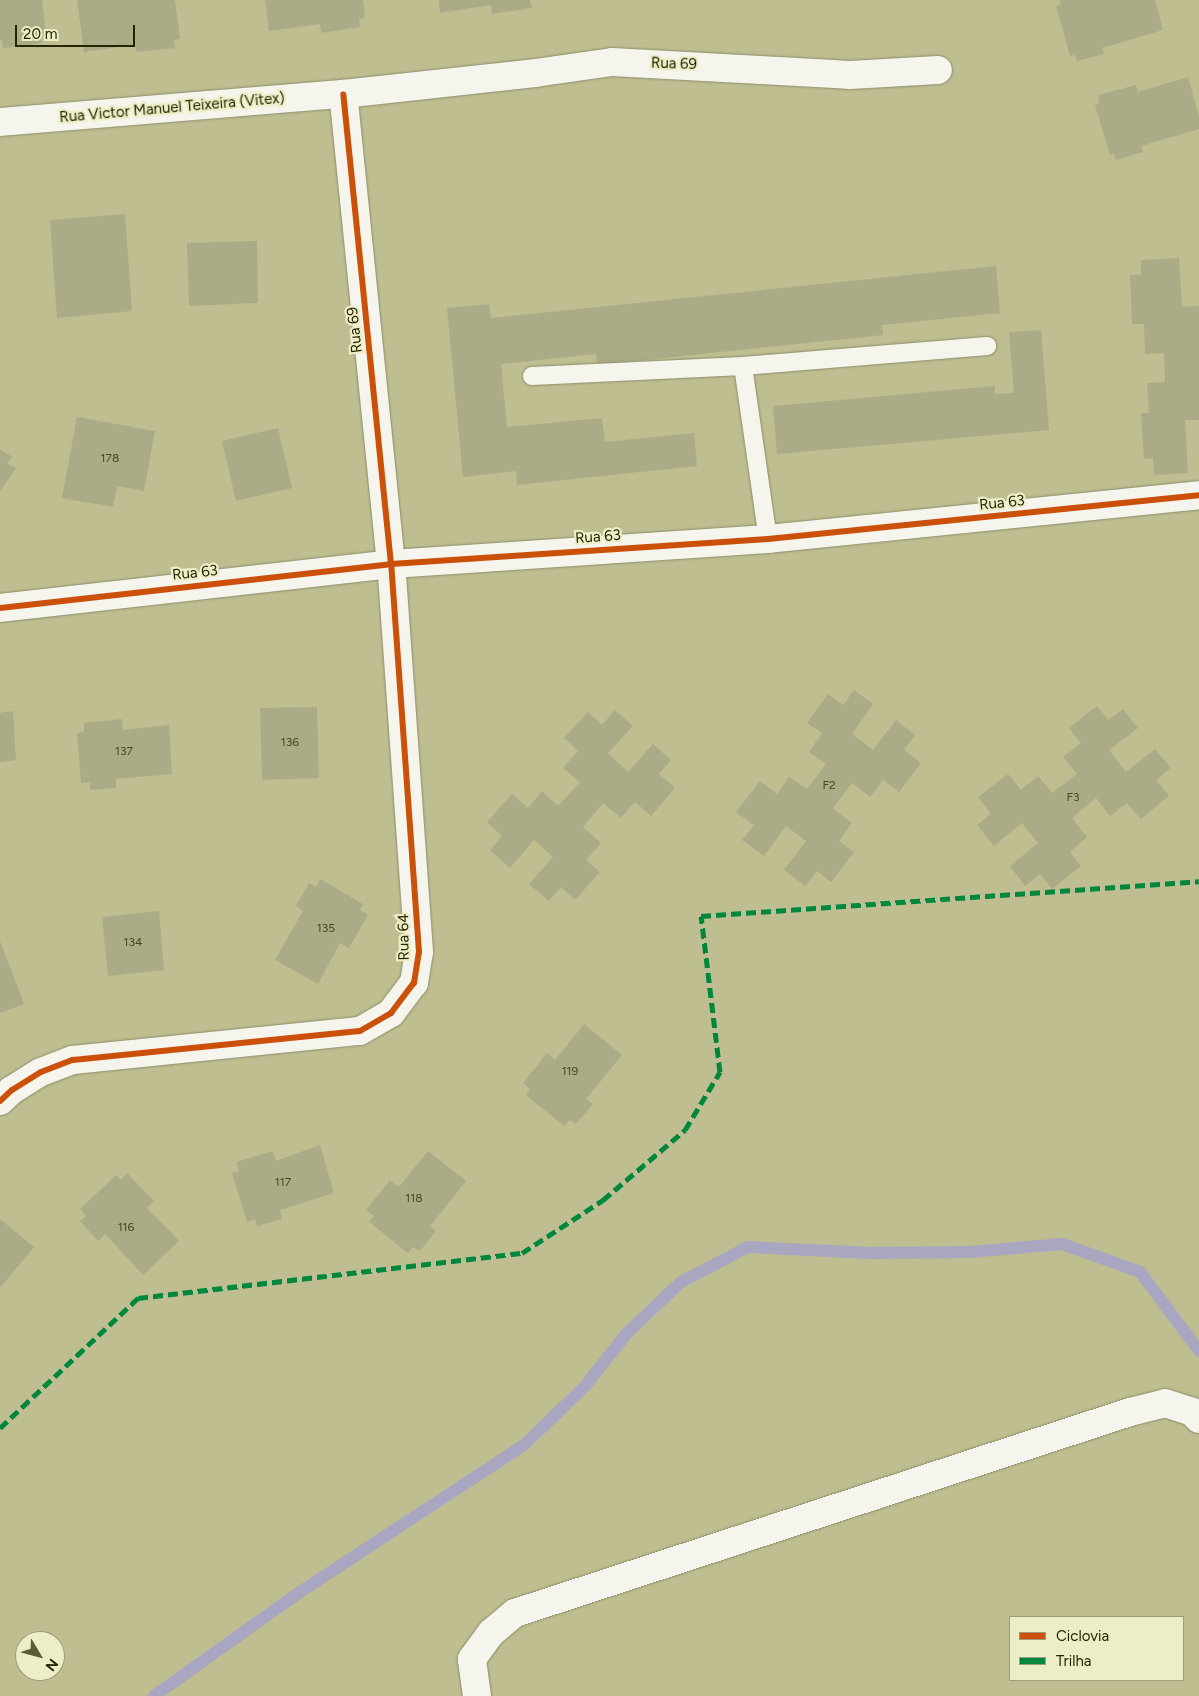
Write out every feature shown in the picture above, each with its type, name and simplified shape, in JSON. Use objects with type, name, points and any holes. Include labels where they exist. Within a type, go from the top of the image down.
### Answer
[{"type":"street","name":"Rua 69","points":[[391,564],[343,94],[535,73],[612,62],[850,75],[938,70]]},
{"type":"street","name":"Rua Victor Manuel Teixeira (Vitex)","points":[[0,122],[343,94]]},
{"type":"street","name":"Rua 63","points":[[0,608],[391,564],[768,539],[1199,496]]},
{"type":"street","name":"Rua 64","points":[[0,1100],[41,1072],[73,1060],[360,1031],[391,1013],[414,983],[419,952],[391,564]]},
{"type":"street","points":[[477,1696],[472,1659],[490,1634],[515,1613],[1130,1412],[1165,1403],[1192,1412],[1199,1419]]},
{"type":"lane","points":[[532,376],[743,366],[987,346]]},
{"type":"lane","points":[[743,366],[768,539]]},
{"type":"building","points":[[0,0],[42,0],[46,34],[40,34],[42,43],[3,48],[2,40],[0,40]]},
{"type":"building","points":[[77,0],[175,0],[180,39],[174,40],[175,48],[136,52],[135,45],[84,52]]},
{"type":"building","points":[[265,0],[363,0],[365,18],[359,19],[360,27],[321,33],[320,24],[269,31]]},
{"type":"building","points":[[439,0],[530,0],[532,8],[492,14],[491,5],[440,13]]},
{"type":"building","points":[[1060,0],[1155,0],[1163,30],[1102,48],[1104,54],[1077,61],[1075,55],[1070,56],[1056,6],[1061,4]]},
{"type":"building","points":[[1188,77],[1199,116],[1199,129],[1141,146],[1143,152],[1116,160],[1114,154],[1110,155],[1095,105],[1100,103],[1098,95],[1136,85],[1138,92]]},
{"type":"building","points":[[125,214],[132,311],[57,318],[50,220]]},
{"type":"building","points":[[257,241],[258,303],[189,306],[187,243]]},
{"type":"building","points":[[1179,258],[1182,307],[1199,306],[1199,420],[1185,420],[1188,473],[1154,475],[1153,458],[1144,459],[1141,413],[1149,413],[1147,383],[1165,382],[1164,353],[1145,354],[1144,324],[1132,324],[1130,275],[1141,275],[1141,260]]},
{"type":"building","points":[[996,266],[1000,313],[882,325],[883,335],[597,365],[596,354],[501,364],[507,427],[602,418],[605,442],[694,433],[697,466],[517,485],[516,471],[463,477],[447,308],[489,304],[491,318]]},
{"type":"building","points":[[1041,330],[1049,430],[777,454],[773,406],[995,386],[995,394],[1014,393],[1009,332]]},
{"type":"building","points":[[77,417],[155,431],[144,491],[117,486],[113,507],[62,498]]},
{"type":"building","points":[[278,428],[292,488],[236,501],[222,441]]},
{"type":"building","points":[[0,449],[12,457],[7,463],[16,468],[0,491]]},
{"type":"building","points":[[854,690],[873,704],[852,734],[873,750],[896,720],[915,735],[904,750],[921,763],[899,792],[883,780],[870,797],[852,783],[833,808],[852,823],[839,841],[854,852],[831,882],[817,871],[805,886],[784,870],[806,841],[786,826],[764,856],[742,840],[754,825],[736,812],[760,781],[777,794],[789,777],[807,789],[826,764],[809,752],[822,733],[807,723],[828,694],[843,705]]},
{"type":"building","points":[[1097,706],[1108,720],[1123,709],[1138,728],[1109,750],[1126,772],[1155,749],[1171,768],[1156,780],[1169,796],[1141,819],[1127,803],[1110,816],[1096,798],[1072,818],[1087,837],[1070,852],[1081,866],[1052,889],[1040,874],[1025,886],[1010,866],[1038,843],[1022,823],[994,846],[977,825],[991,814],[978,797],[1008,774],[1021,790],[1038,776],[1052,793],[1077,774],[1063,757],[1081,743],[1069,728]]},
{"type":"building","points":[[317,707],[319,778],[262,780],[260,708]]},
{"type":"building","points":[[615,710],[633,726],[608,753],[628,772],[653,744],[671,760],[659,774],[675,788],[651,816],[635,802],[621,818],[603,803],[583,827],[601,843],[586,860],[600,872],[575,900],[561,887],[549,901],[529,884],[553,857],[534,840],[510,868],[490,850],[502,836],[487,822],[512,794],[528,808],[542,791],[558,806],[580,782],[563,768],[578,751],[564,738],[588,712],[602,725]]},
{"type":"building","points":[[13,711],[16,760],[0,762],[0,713]]},
{"type":"building","points":[[122,719],[123,730],[169,725],[172,774],[116,779],[116,788],[90,790],[90,782],[81,783],[77,733],[84,732],[84,723]]},
{"type":"building","points":[[320,879],[363,904],[360,910],[368,915],[349,948],[340,943],[318,984],[275,960],[303,911],[296,906],[309,883],[316,887]]},
{"type":"building","points":[[159,911],[164,970],[108,976],[102,917]]},
{"type":"building","points":[[0,941],[24,1004],[0,1013]]},
{"type":"building","points":[[584,1024],[622,1055],[586,1099],[593,1104],[576,1124],[570,1120],[564,1126],[526,1095],[530,1089],[523,1083],[547,1053],[555,1060]]},
{"type":"building","points":[[320,1145],[334,1193],[280,1210],[282,1219],[257,1226],[255,1219],[247,1222],[232,1173],[239,1171],[236,1162],[273,1151],[276,1161]]},
{"type":"building","points":[[428,1151],[466,1181],[430,1226],[436,1231],[420,1251],[413,1247],[408,1253],[369,1222],[374,1216],[366,1210],[390,1180],[399,1187]]},
{"type":"building","points":[[127,1173],[154,1201],[147,1208],[179,1241],[143,1275],[105,1234],[98,1241],[80,1221],[86,1216],[80,1209],[116,1175],[121,1180]]},
{"type":"building","points":[[0,1219],[34,1247],[0,1288]]},
{"type":"waterway","points":[[154,1696],[297,1594],[524,1445],[585,1386],[627,1333],[681,1282],[748,1247],[871,1253],[970,1252],[1062,1244],[1140,1272],[1199,1351]]},
{"type":"marked path","points":[[0,1428],[138,1298],[522,1253],[603,1200],[685,1130],[720,1072],[701,916],[1199,881]]},
{"type":"cycle path","points":[[0,1101],[12,1090],[41,1072],[73,1060],[360,1031],[391,1013],[414,983],[419,952],[391,564],[343,94]]},
{"type":"cycle path","points":[[0,608],[391,564],[768,539],[1199,495]]}]
